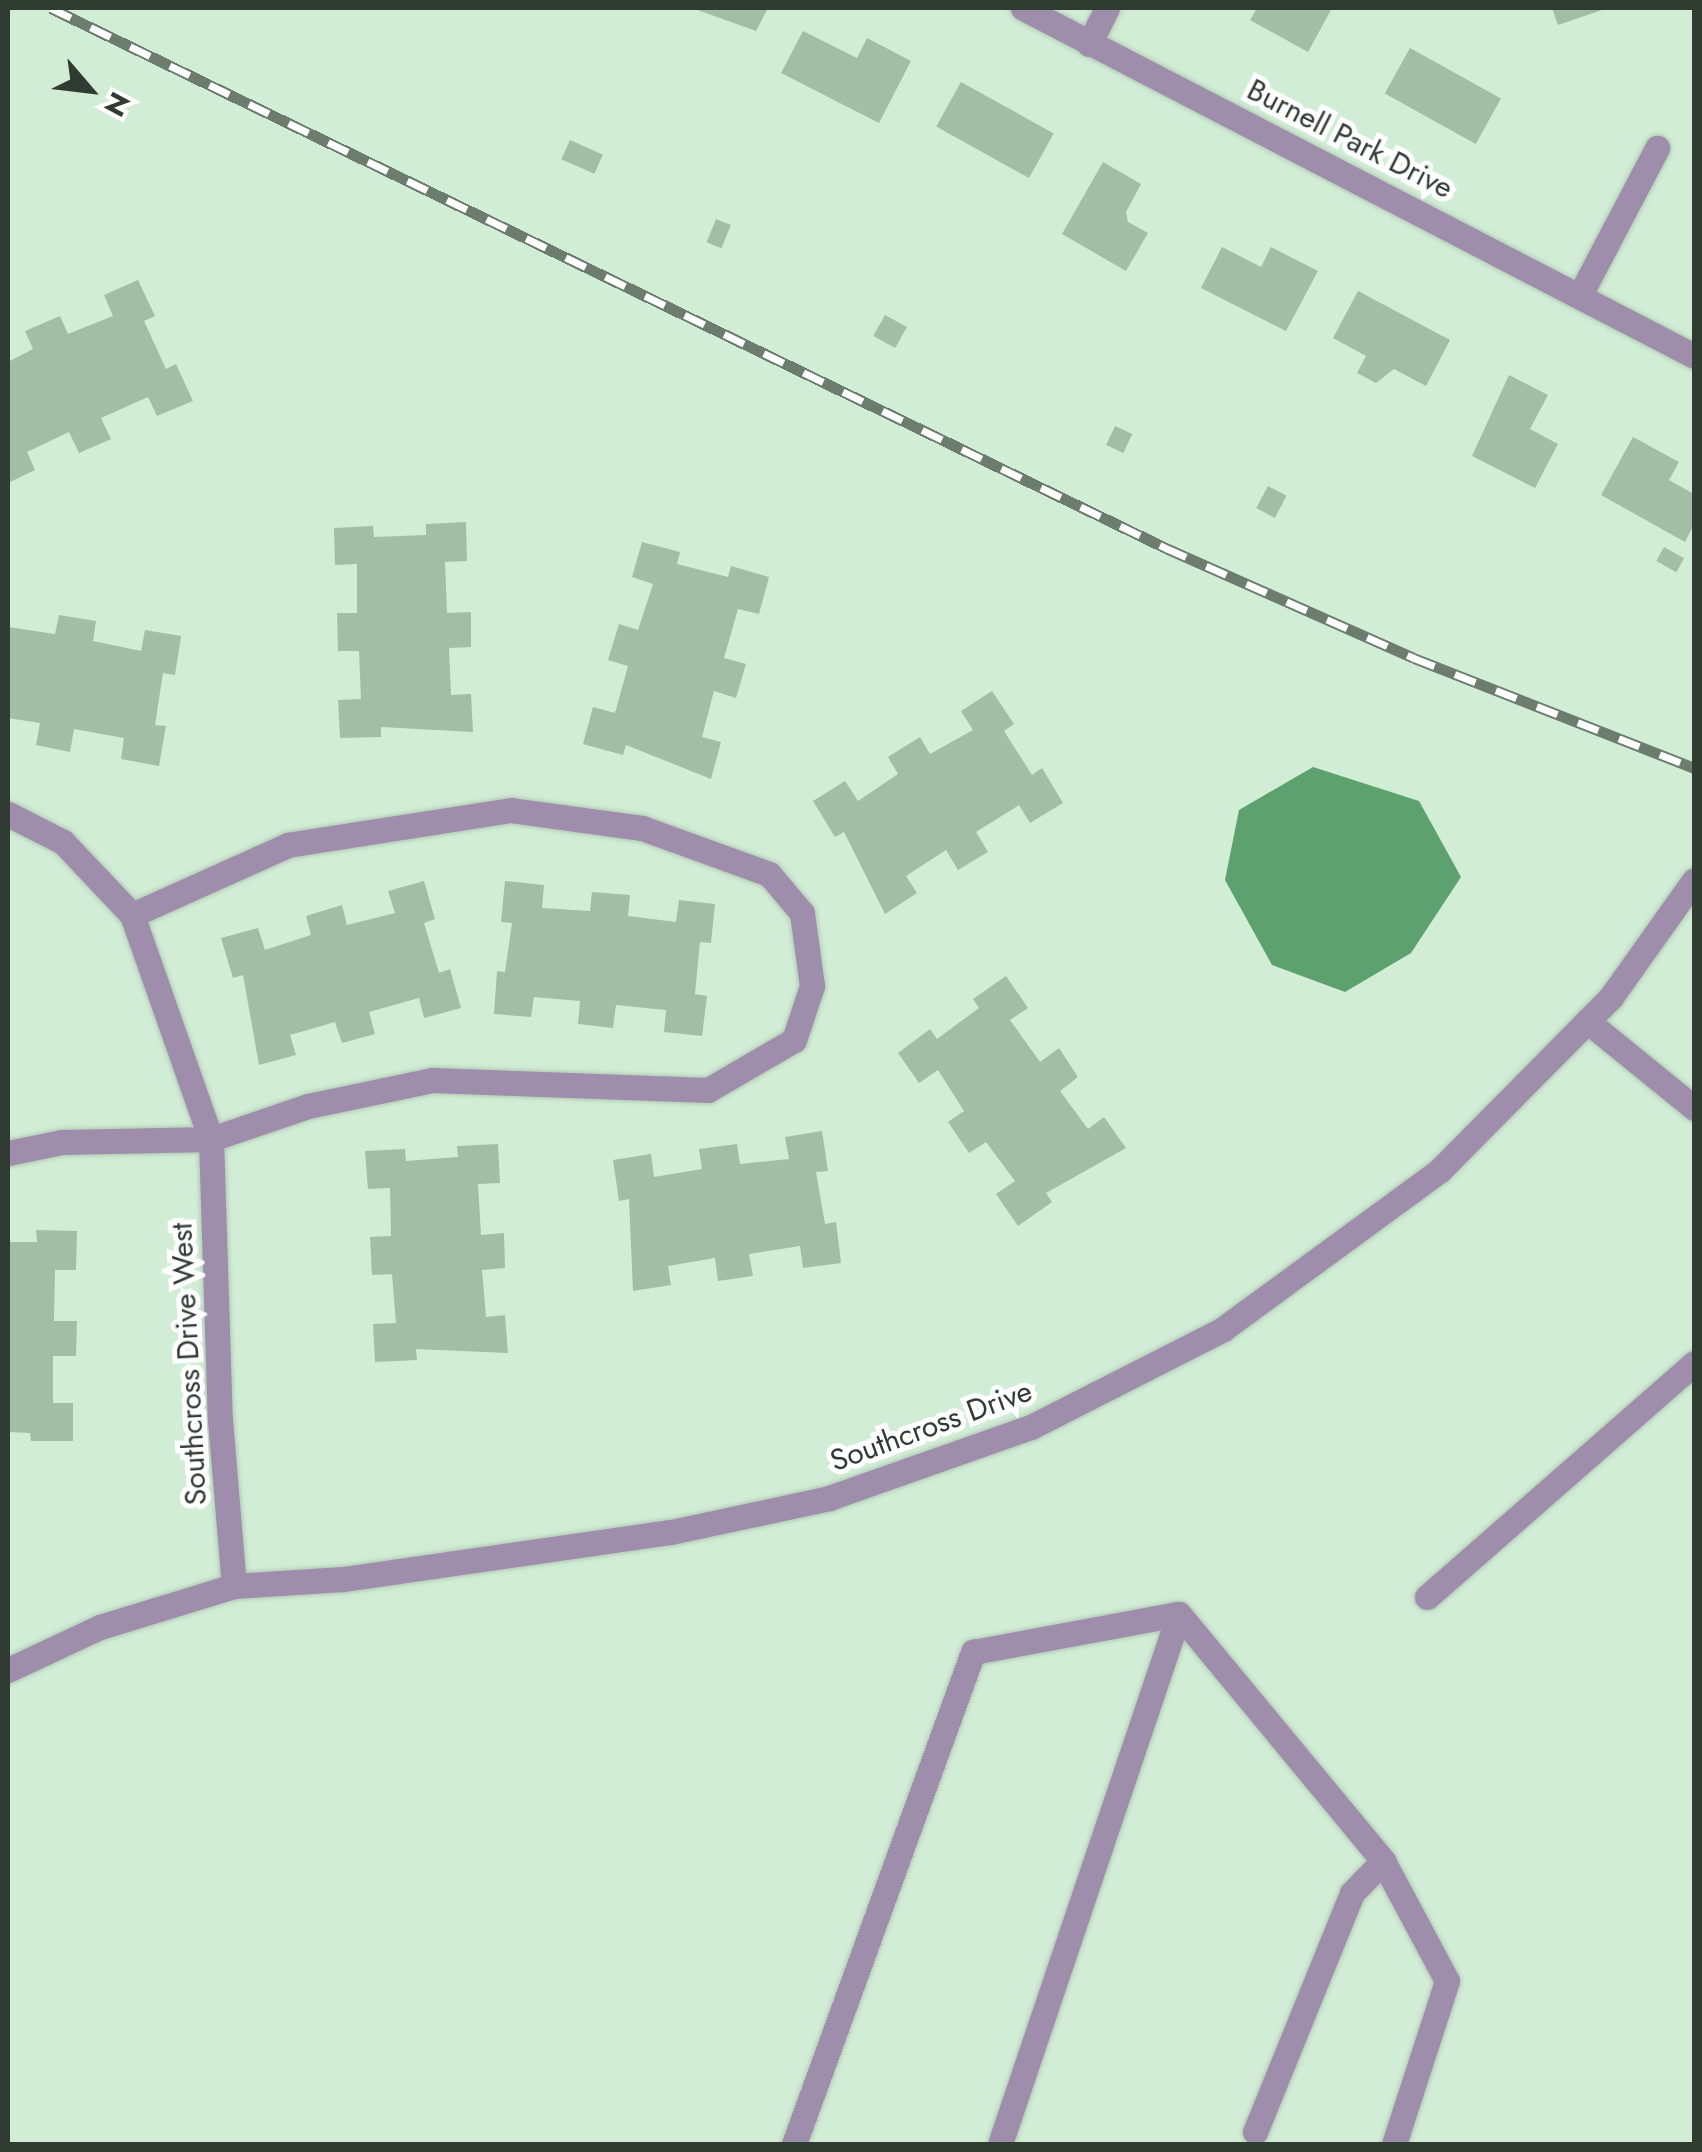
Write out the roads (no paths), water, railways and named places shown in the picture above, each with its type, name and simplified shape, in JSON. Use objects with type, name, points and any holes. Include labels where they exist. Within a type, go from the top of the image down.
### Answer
[{"type":"street","name":"Burnell Park Drive","points":[[1023,8],[1581,293],[1694,356]]},
{"type":"street","points":[[1088,44],[1107,8]]},
{"type":"street","points":[[1581,293],[1657,148]]},
{"type":"street","points":[[8,1153],[62,1142],[123,1146],[211,1139],[308,1106],[432,1080],[708,1090],[794,1040],[812,986],[802,913],[769,874],[661,835],[511,810],[288,845],[132,915]]},
{"type":"street","name":"Southcross Drive West","points":[[8,814],[63,842],[132,915],[211,1139],[220,1420],[234,1586]]},
{"type":"street","name":"Southcross Drive","points":[[8,1670],[100,1627],[234,1586],[343,1579],[671,1532],[830,1498],[1031,1427],[1238,1318],[1440,1170],[1587,1021],[1694,880]]},
{"type":"street","points":[[1587,1021],[1694,1108]]},
{"type":"street","points":[[1427,1597],[1694,1363]]},
{"type":"street","points":[[1179,1614],[1384,1861],[1447,1981],[1394,2144]]},
{"type":"street","points":[[794,2144],[973,1652],[1179,1614]]},
{"type":"street","points":[[1000,2144],[1179,1614]]},
{"type":"street","points":[[1255,2132],[1352,1893],[1384,1861]]},
{"type":"railway","points":[[51,8],[1166,548],[1414,658],[1694,768]]}]
